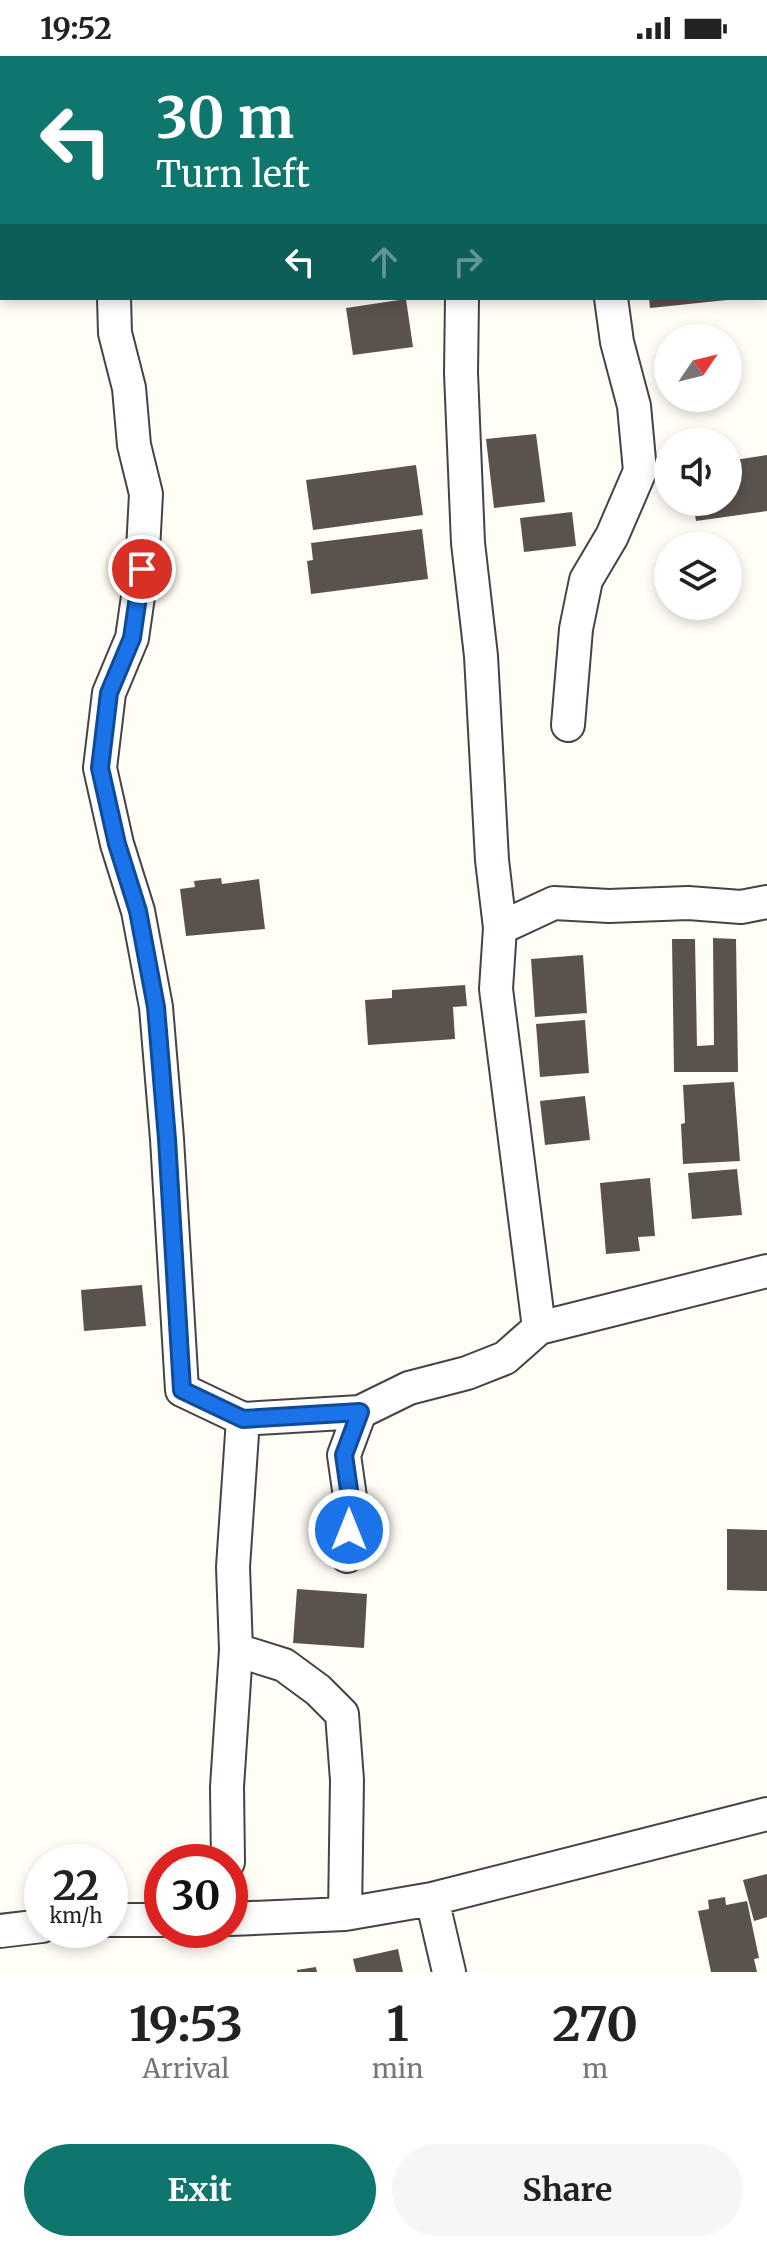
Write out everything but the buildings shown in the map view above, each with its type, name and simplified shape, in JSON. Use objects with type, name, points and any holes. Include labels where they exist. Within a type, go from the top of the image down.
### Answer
[{"type":"street","points":[[114,300],[115,333],[129,388],[134,445],[146,494],[142,569],[132,638],[109,693],[100,768],[117,844],[138,911],[156,1007],[182,1390],[243,1419],[360,1412],[409,1388],[467,1373],[505,1358],[539,1328],[767,1271]]},
{"type":"street","points":[[462,300],[461,373],[468,543],[481,656],[492,860],[500,928],[496,989],[539,1328]]},
{"type":"street","points":[[568,725],[576,629],[586,580],[612,536],[640,471],[634,406],[617,342],[611,300]]},
{"type":"street","points":[[500,928],[554,903],[609,906],[688,903],[741,907],[767,902]]},
{"type":"street","points":[[347,1556],[351,1504],[344,1455],[360,1412]]},
{"type":"street","points":[[228,1844],[227,1787],[236,1650],[233,1567],[243,1419]]},
{"type":"street","points":[[236,1650],[284,1665],[318,1690],[342,1714],[347,1780],[345,1914]]},
{"type":"street","points":[[248,1918],[345,1914],[432,1899],[767,1814]]},
{"type":"street","points":[[432,1899],[449,1972]]},
{"type":"street","points":[[0,1931],[24,1928]]},
{"type":"route","points":[[142,569],[132,638],[109,693],[100,768],[117,844],[138,911],[156,1007],[182,1390],[243,1419],[360,1412],[344,1455],[351,1504],[349,1530]]}]
